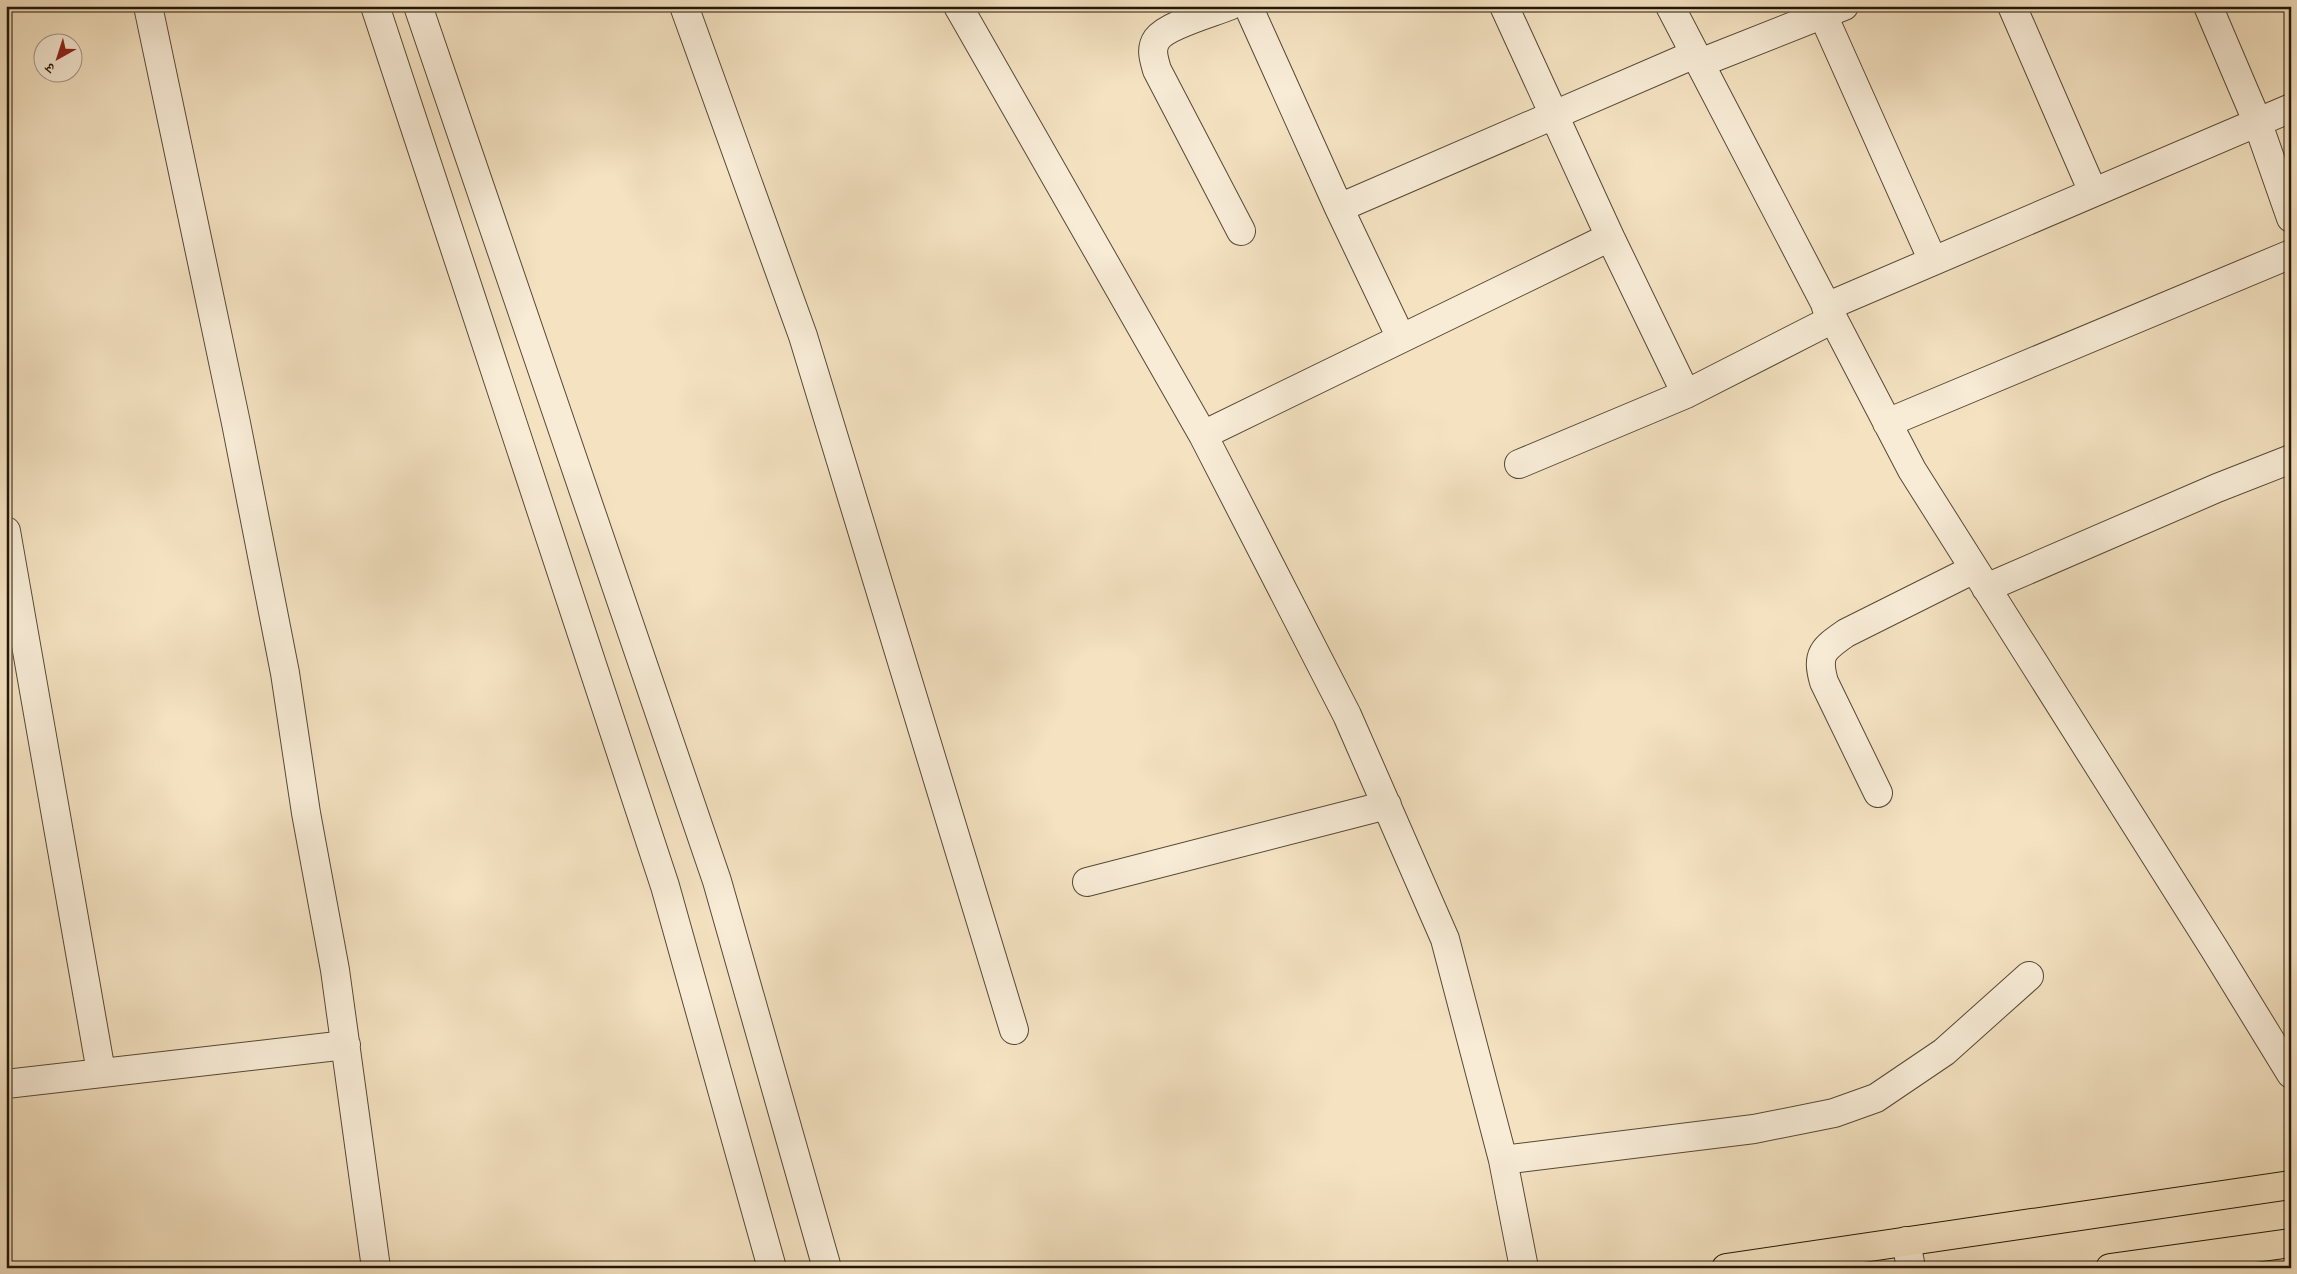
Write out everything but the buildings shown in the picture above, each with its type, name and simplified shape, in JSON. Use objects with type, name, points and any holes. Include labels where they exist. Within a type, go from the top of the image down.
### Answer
[{"type":"highway","points":[[1726,1268],[2291,1185]]},
{"type":"highway","points":[[2110,1268],[2291,1243]]},
{"type":"street","points":[[148,6],[236,423],[284,673],[306,812],[335,970],[376,1268]]},
{"type":"street","points":[[376,6],[665,886],[772,1268]]},
{"type":"street","points":[[418,6],[717,881],[828,1268]]},
{"type":"street","points":[[684,6],[803,336],[1014,1030]]},
{"type":"street","points":[[958,6],[1203,435],[1347,715],[1445,939],[1503,1160],[1524,1268]]},
{"type":"street","points":[[1229,6],[1164,31],[1156,40],[1152,54],[1157,70],[1241,231]]},
{"type":"street","points":[[1248,6],[1338,208],[1401,338]]},
{"type":"street","points":[[1504,6],[1610,237],[1686,394]]},
{"type":"street","points":[[1670,6],[1912,470],[2215,950],[2291,1074]]},
{"type":"street","points":[[2012,6],[2093,192]]},
{"type":"street","points":[[2208,6],[2257,121],[2291,218]]},
{"type":"street","points":[[1338,208],[1554,115],[1697,58],[1823,11],[1933,261]]},
{"type":"street","points":[[1519,464],[1686,394],[1830,313],[1933,261],[2291,108]]},
{"type":"street","points":[[1203,435],[1610,237]]},
{"type":"street","points":[[1887,423],[2291,254]]},
{"type":"street","points":[[1878,793],[1824,682],[1820,667],[1821,654],[1846,633],[1980,578],[2291,459]]},
{"type":"street","points":[[6,531],[101,1072]]},
{"type":"street","points":[[1087,882],[1387,805]]},
{"type":"street","points":[[1503,1160],[1754,1129],[1834,1114],[1876,1098],[1944,1052],[2029,976]]},
{"type":"street","points":[[6,1084],[346,1045]]},
{"type":"street","points":[[1906,1241],[1911,1268]]}]
